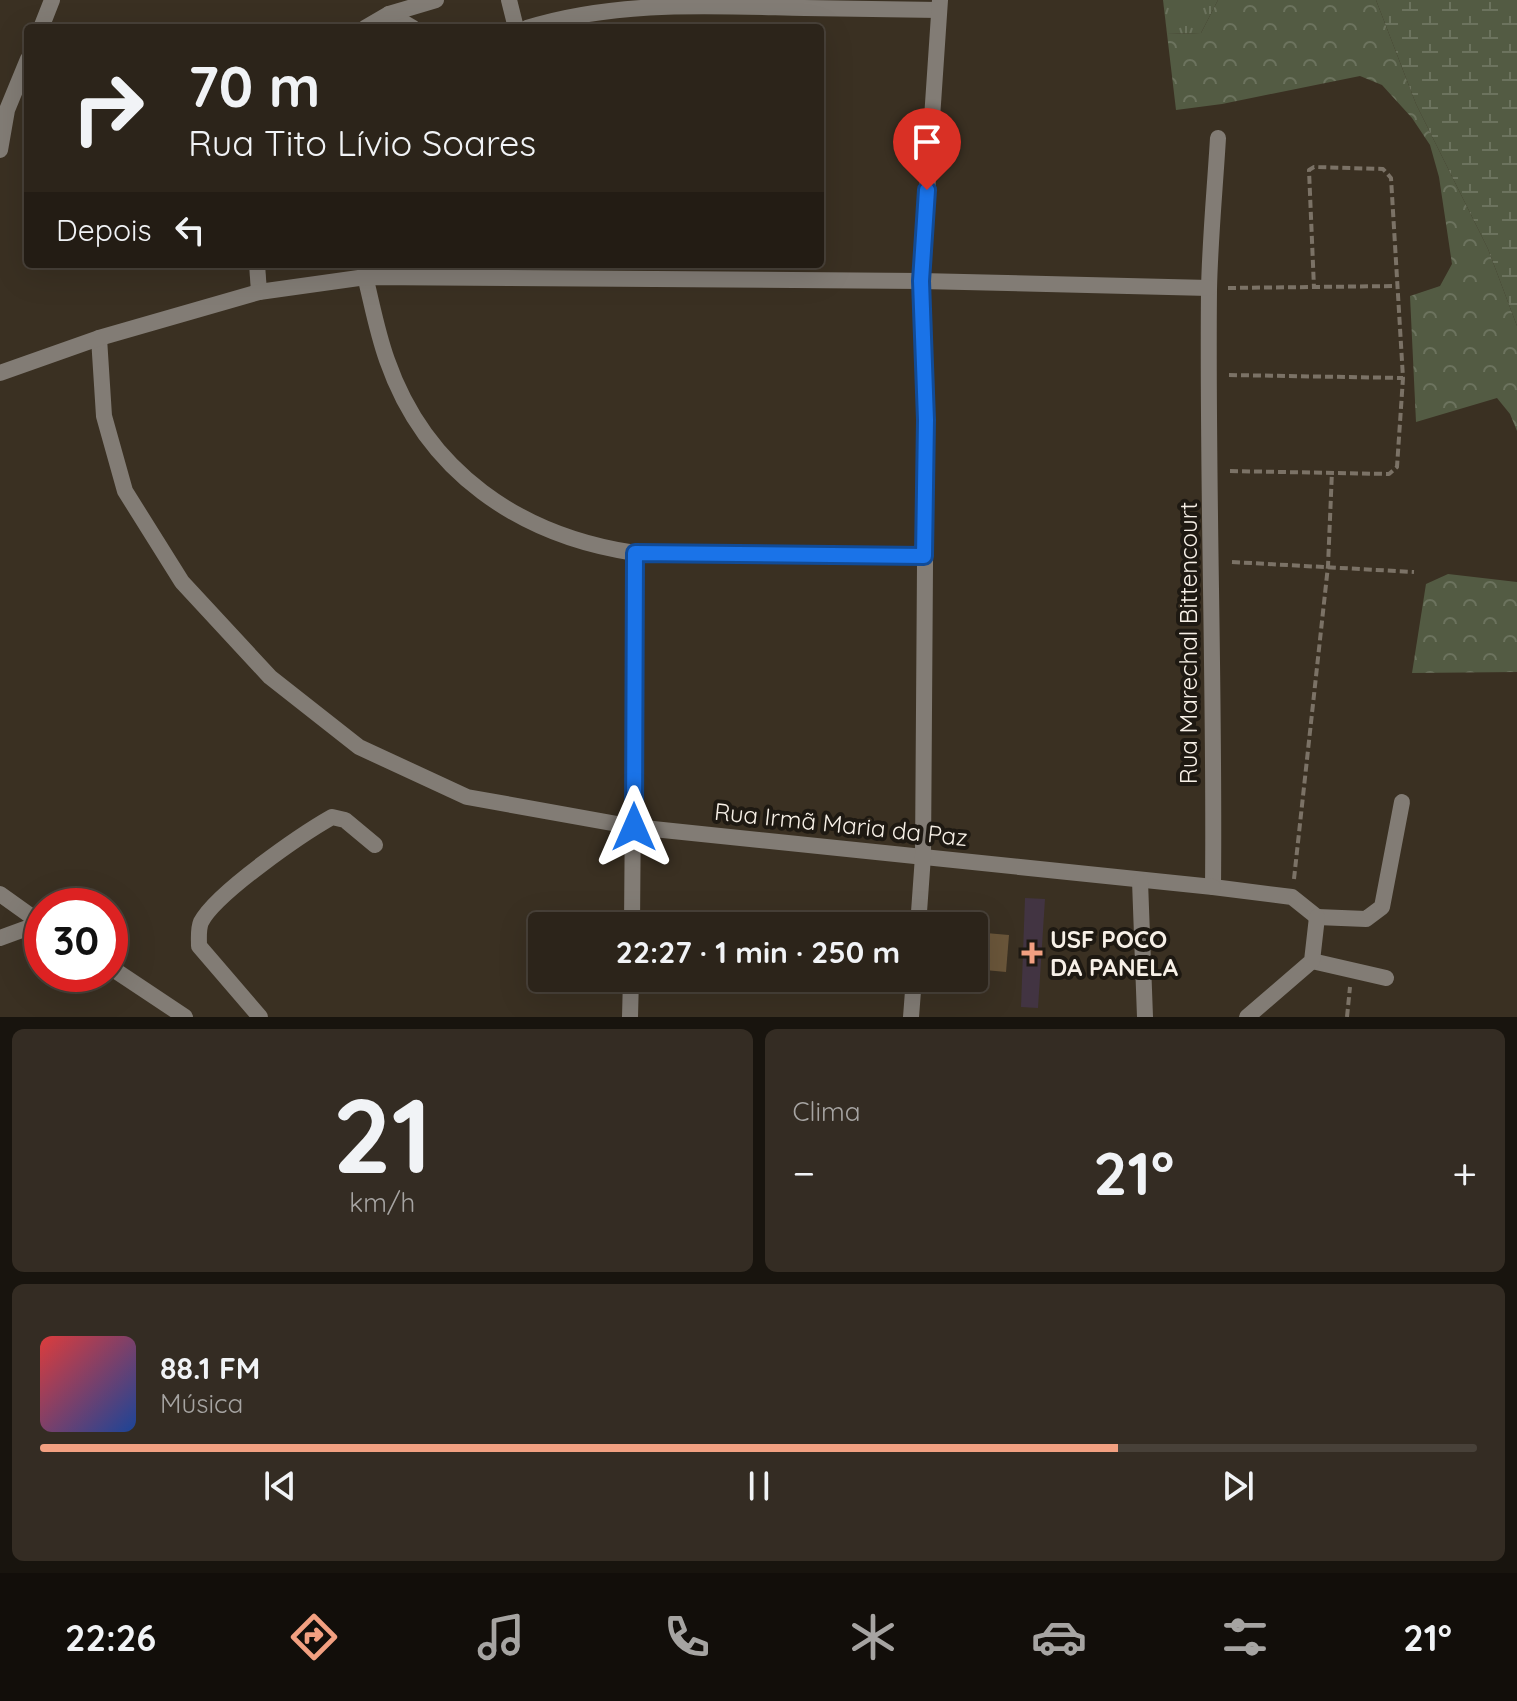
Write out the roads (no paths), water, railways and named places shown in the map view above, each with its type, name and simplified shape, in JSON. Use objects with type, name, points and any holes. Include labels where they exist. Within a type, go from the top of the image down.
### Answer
[{"type":"street","points":[[43,24],[52,0]]},
{"type":"street","points":[[372,24],[389,14],[436,0]]},
{"type":"street","points":[[509,0],[515,24]]},
{"type":"street","points":[[539,24],[556,18],[643,5],[708,3],[810,8],[940,5],[921,281],[926,420],[923,856],[919,912]]},
{"type":"street","points":[[389,14],[406,24]]},
{"type":"street","points":[[0,150],[7,110],[24,69]]},
{"type":"street","name":"Rua Marechal Bittencourt","points":[[1213,887],[1209,288],[1218,138]]},
{"type":"street","points":[[257,268],[259,292]]},
{"type":"street","points":[[366,271],[387,360],[403,399],[423,435],[487,496],[516,516],[547,531],[602,548],[635,553],[924,556]]},
{"type":"street","points":[[0,373],[99,338],[259,292],[366,271],[1209,288]]},
{"type":"street","name":"Rua Irmã Maria da Paz","points":[[99,338],[104,416],[125,491],[182,582],[270,677],[359,747],[467,797],[634,827],[1213,887]]},
{"type":"street","points":[[632,912],[635,553]]},
{"type":"street","points":[[1213,887],[1292,897],[1317,917],[1366,919],[1382,907],[1402,802]]},
{"type":"street","points":[[260,1017],[199,946],[199,925],[213,903],[332,817],[345,820],[375,845]]},
{"type":"street","points":[[1140,881],[1145,1017]]},
{"type":"street","points":[[0,894],[24,911]]},
{"type":"street","points":[[1247,1017],[1312,961],[1317,917]]},
{"type":"street","points":[[0,938],[24,930]]},
{"type":"street","points":[[1312,961],[1386,978]]},
{"type":"street","points":[[128,979],[185,1017]]},
{"type":"street","points":[[630,1017],[631,992]]},
{"type":"street","points":[[911,1017],[913,992]]},
{"type":"place","name":"USF POCO DA PANELA","points":[[1032,953]]}]
